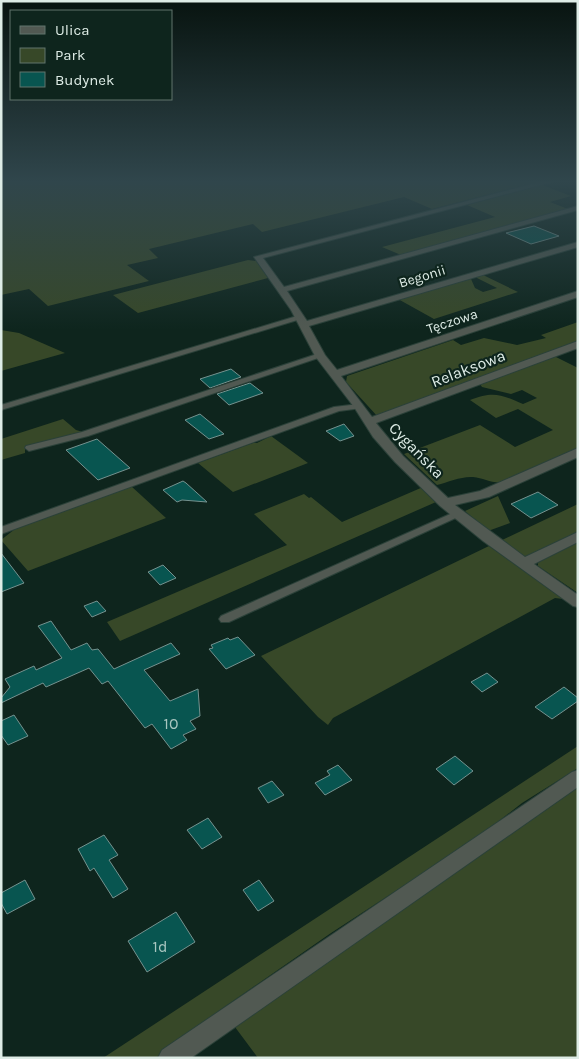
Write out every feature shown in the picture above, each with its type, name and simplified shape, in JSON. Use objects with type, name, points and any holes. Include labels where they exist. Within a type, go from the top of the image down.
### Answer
[{"type":"street","name":"Cygańska","points":[[357,231],[258,257],[282,290],[320,356],[399,459],[457,514],[523,564],[578,602]]},
{"type":"street","points":[[282,290],[493,231]]},
{"type":"street","name":"Begonii","points":[[301,321],[392,300],[578,244]]},
{"type":"street","name":"Tęczowa","points":[[334,375],[578,294]]},
{"type":"street","name":"Relaksowa","points":[[369,422],[578,344]]},
{"type":"street","points":[[444,503],[484,494],[578,452]]},
{"type":"street","points":[[523,564],[578,536]]},
{"type":"street","points":[[170,1058],[578,777]]},
{"type":"lane","points":[[1,408],[301,321]]},
{"type":"lane","points":[[28,448],[85,434],[320,356]]},
{"type":"lane","points":[[1,530],[337,409],[359,406]]},
{"type":"lane","points":[[224,619],[457,514]]},
{"type":"green space","points":[[1,231],[222,231],[149,249],[158,258],[127,265],[149,281],[48,306],[29,289],[1,295]]},
{"type":"green space","points":[[441,231],[487,231],[401,255],[382,247]]},
{"type":"green space","points":[[248,260],[256,261],[268,278],[138,313],[113,295]]},
{"type":"green space","points":[[481,274],[518,292],[434,319],[398,299],[466,279],[471,279],[475,288],[483,292],[497,288],[477,278]]},
{"type":"green space","points":[[578,322],[578,343],[378,417],[346,382],[347,376],[453,340],[461,345],[484,338],[517,345],[546,338],[541,335]]},
{"type":"green space","points":[[1,330],[19,333],[65,353],[1,371]]},
{"type":"green space","points":[[554,356],[578,368],[578,448],[504,482],[469,477],[437,485],[404,454],[480,425],[515,447],[553,430],[518,409],[496,418],[470,400],[485,395],[496,395],[523,404],[537,398],[522,390],[511,394],[482,387],[480,384]]},
{"type":"green space","points":[[63,419],[76,430],[83,432],[25,448],[25,453],[1,460],[1,439]]},
{"type":"green space","points":[[271,436],[308,463],[233,492],[198,463],[257,443]]},
{"type":"green space","points":[[131,486],[166,518],[28,571],[1,540],[15,529]]},
{"type":"green space","points":[[423,487],[436,502],[120,641],[107,622],[287,545],[254,514],[304,494],[309,498],[311,497],[342,522]]},
{"type":"green space","points":[[498,496],[510,523],[488,531],[465,511]]},
{"type":"green space","points":[[578,504],[578,532],[525,558],[500,541]]},
{"type":"green space","points":[[578,540],[578,593],[538,566],[538,562]]},
{"type":"green space","points":[[489,546],[563,599],[555,598],[333,718],[328,725],[318,717],[261,656]]},
{"type":"green space","points":[[578,746],[578,768],[522,803],[477,838],[331,933],[220,1010],[156,1058],[103,1058]]},
{"type":"green space","points":[[578,786],[578,1058],[258,1058],[232,1023]]},
{"type":"building","points":[[548,231],[559,236],[531,244],[506,233]]},
{"type":"building","points":[[231,369],[241,377],[210,388],[200,379]]},
{"type":"building","points":[[250,383],[263,393],[229,405],[217,394]]},
{"type":"building","points":[[200,414],[224,434],[209,439],[185,420]]},
{"type":"building","points":[[344,424],[354,436],[340,441],[326,431]]},
{"type":"building","points":[[97,439],[130,468],[98,480],[66,450]]},
{"type":"building","points":[[183,481],[207,502],[182,500],[177,502],[163,490]]},
{"type":"building","points":[[538,492],[558,505],[531,518],[511,504]]},
{"type":"building","points":[[1,553],[24,583],[1,592]]},
{"type":"building","points":[[163,565],[176,578],[160,585],[148,572]]},
{"type":"building","points":[[97,601],[106,611],[92,617],[84,606]]},
{"type":"building","points":[[51,621],[71,650],[87,643],[92,650],[98,649],[114,669],[171,643],[180,654],[144,670],[170,701],[198,689],[200,716],[190,721],[196,729],[183,735],[187,740],[171,749],[152,724],[145,728],[108,681],[102,684],[89,668],[46,687],[43,683],[1,703],[1,698],[10,687],[5,679],[34,666],[36,670],[62,658],[38,626]]},
{"type":"building","points":[[238,637],[255,655],[226,669],[209,649],[213,648],[211,645],[228,638],[230,640]]},
{"type":"building","points":[[487,673],[498,682],[482,692],[471,682]]},
{"type":"building","points":[[564,687],[578,698],[578,701],[552,719],[535,707]]},
{"type":"building","points":[[14,715],[28,736],[8,745],[1,735],[1,721]]},
{"type":"building","points":[[455,756],[473,771],[454,785],[436,769]]},
{"type":"building","points":[[338,765],[352,780],[325,795],[315,783],[330,775],[327,771]]},
{"type":"building","points":[[272,781],[284,795],[268,803],[258,788]]},
{"type":"building","points":[[208,818],[222,837],[202,849],[187,830]]},
{"type":"building","points":[[104,835],[118,855],[109,860],[128,889],[113,898],[94,868],[90,871],[78,849]]},
{"type":"building","points":[[25,880],[35,899],[7,914],[1,903],[1,893]]},
{"type":"building","points":[[259,880],[274,901],[258,911],[243,890]]},
{"type":"building","points":[[176,912],[195,942],[147,972],[128,941]]}]
